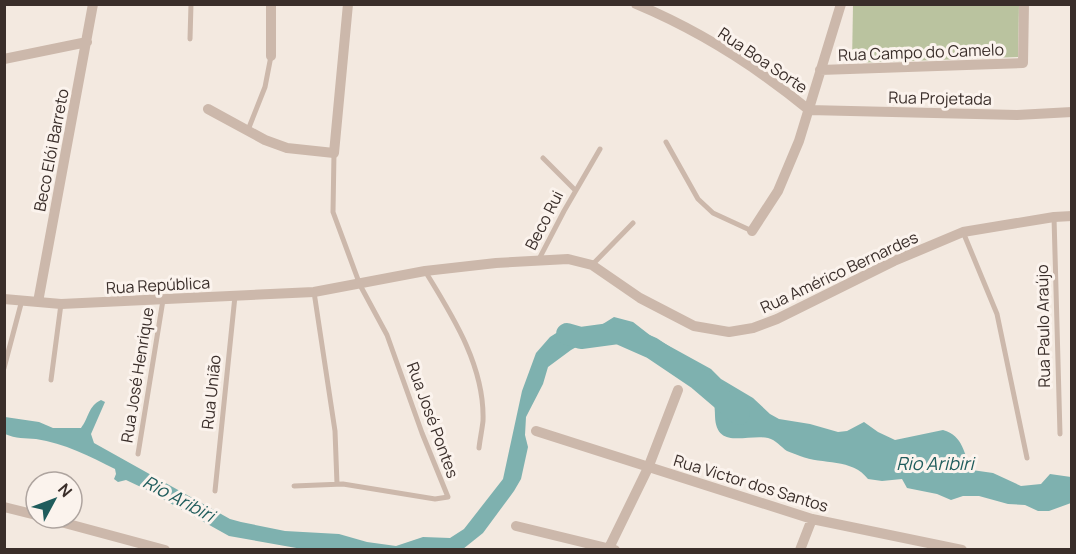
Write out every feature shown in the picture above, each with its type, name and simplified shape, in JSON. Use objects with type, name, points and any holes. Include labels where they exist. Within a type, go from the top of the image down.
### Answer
[{"type":"street","name":"Beco Elói Barreto","points":[[38,302],[93,4]]},
{"type":"street","points":[[271,4],[271,56]]},
{"type":"street","points":[[208,109],[247,131],[287,148],[334,153],[348,4]]},
{"type":"street","points":[[752,231],[778,191],[800,141],[841,4]]},
{"type":"street","name":"Rua Campo do Camelo","points":[[820,70],[1023,63],[1024,4]]},
{"type":"street","name":"Rua Boa Sorte","points":[[636,5],[669,18],[721,48],[809,110]]},
{"type":"street","points":[[4,59],[87,42]]},
{"type":"street","name":"Rua Projetada","points":[[809,110],[1017,115],[1071,112]]},
{"type":"street","name":"Rua Américo Bernardes","points":[[314,292],[425,271],[496,263],[568,259],[592,265],[640,298],[694,326],[729,332],[753,328],[777,319],[894,261],[963,232],[1071,216]]},
{"type":"street","name":"Rua República","points":[[4,298],[61,304],[314,292]]},
{"type":"street","points":[[516,526],[611,549],[648,468],[678,390]]},
{"type":"street","name":"Rua Victor dos Santos","points":[[536,430],[812,519],[962,549]]},
{"type":"street","points":[[4,507],[24,512]]},
{"type":"street","points":[[800,549],[812,519]]},
{"type":"street","points":[[84,528],[165,549]]},
{"type":"lane","points":[[189,39],[191,4]]},
{"type":"lane","points":[[247,131],[265,87],[271,56]]},
{"type":"lane","points":[[666,142],[698,199],[713,213],[752,231]]},
{"type":"lane","name":"Beco Rui","points":[[538,262],[575,190],[600,149]]},
{"type":"lane","points":[[334,153],[333,212],[360,285]]},
{"type":"lane","name":"Beco Rui","points":[[543,158],[575,190]]},
{"type":"lane","name":"Rua Paulo Araújo","points":[[1054,217],[1060,434]]},
{"type":"lane","points":[[592,265],[633,223]]},
{"type":"lane","points":[[963,232],[997,315],[1027,458]]},
{"type":"lane","points":[[425,271],[468,349],[479,385],[483,419],[479,448]]},
{"type":"lane","name":"Rua José Pontes","points":[[294,486],[337,484],[435,499],[448,497],[387,335],[360,285]]},
{"type":"lane","points":[[314,292],[335,431],[337,484]]},
{"type":"lane","name":"Rua União","points":[[215,491],[235,296]]},
{"type":"lane","points":[[4,368],[22,300]]},
{"type":"lane","name":"Rua José Henrique","points":[[138,454],[163,300]]},
{"type":"lane","points":[[51,380],[61,304]]},
{"type":"green space","points":[[853,5],[1019,5],[1018,57],[852,63]]},
{"type":"water","name":"Rio Aribiri","points":[[614,317],[633,322],[651,336],[711,369],[721,379],[753,398],[779,419],[838,432],[847,431],[864,422],[895,440],[943,430],[959,441],[972,470],[993,473],[1021,486],[1041,484],[1050,474],[1071,477],[1071,503],[1049,511],[1038,511],[1025,505],[1008,504],[979,496],[963,496],[951,500],[937,494],[907,488],[902,479],[882,481],[868,479],[861,472],[846,465],[800,456],[787,451],[768,438],[726,437],[717,427],[714,404],[716,393],[712,385],[671,361],[658,348],[622,330],[613,329],[571,350],[548,367],[543,384],[526,417],[525,435],[528,447],[521,479],[483,533],[463,549],[302,549],[229,536],[143,488],[126,480],[118,482],[114,479],[115,469],[87,455],[46,441],[17,438],[5,434],[5,417],[39,422],[53,428],[81,428],[91,409],[101,400],[105,402],[91,434],[94,443],[230,519],[285,531],[339,534],[367,542],[396,546],[423,537],[450,538],[464,529],[503,479],[522,391],[536,353],[550,337],[561,330],[598,327]]},
{"type":"waterway","name":"Rio Aribiri","points":[[567,334],[581,338],[618,333],[652,348],[698,379],[739,414]]}]
